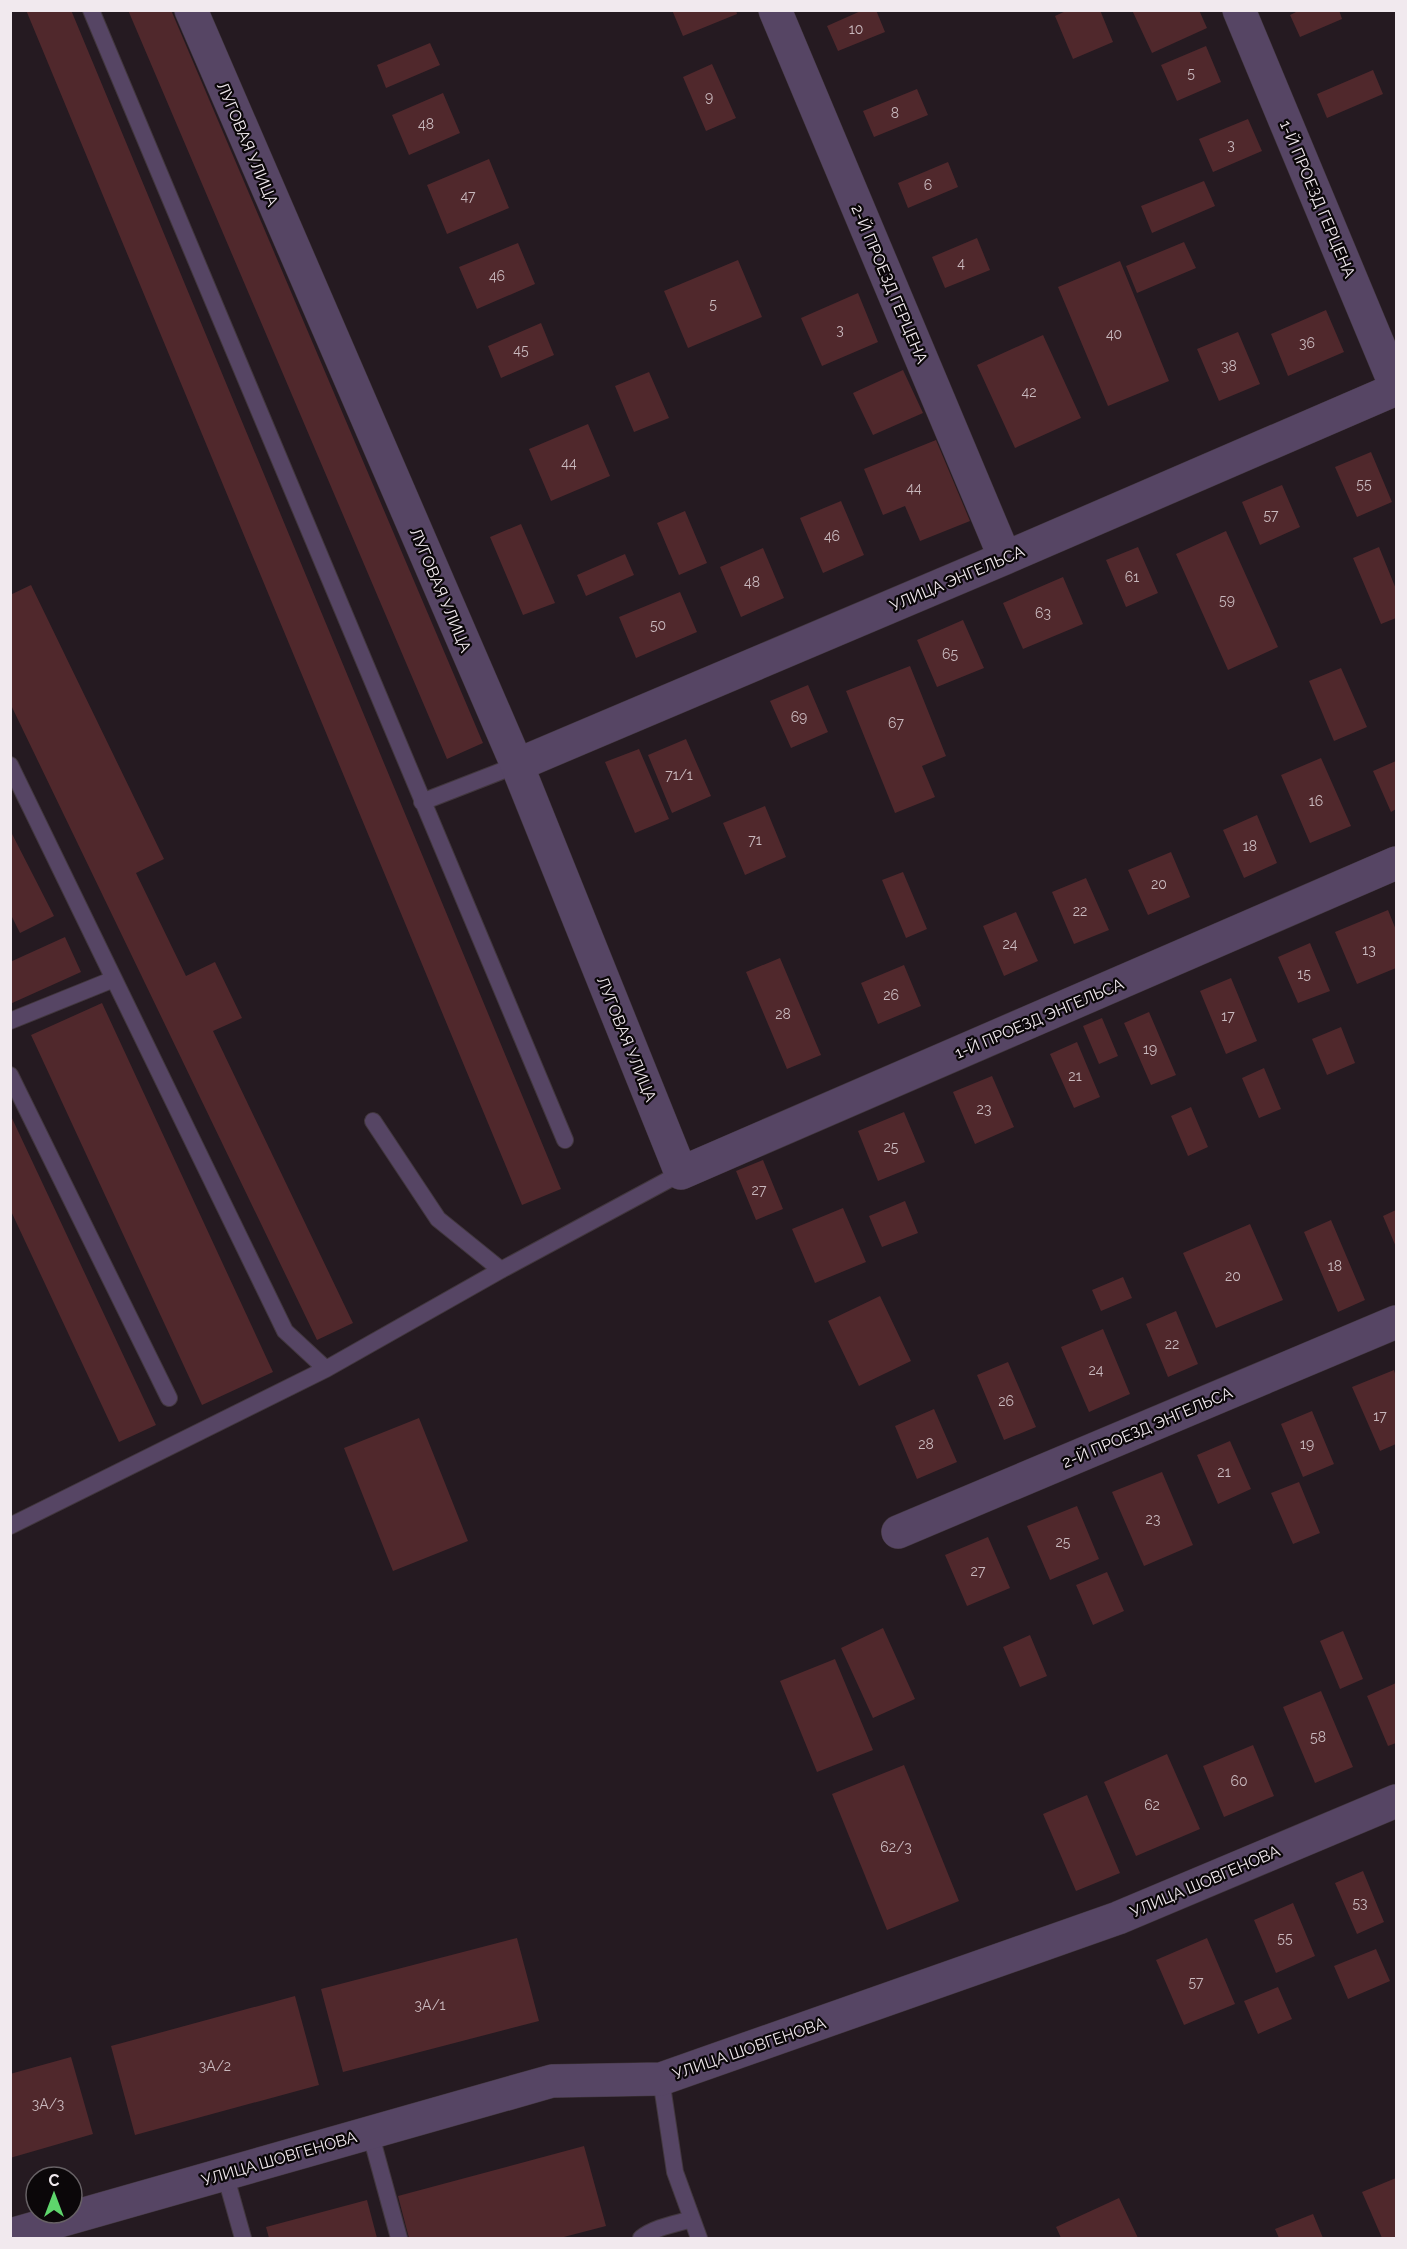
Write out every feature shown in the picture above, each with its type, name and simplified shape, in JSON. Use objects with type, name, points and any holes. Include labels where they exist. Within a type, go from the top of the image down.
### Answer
[{"type":"street","name":"ЛУГОВАЯ УЛИЦА","points":[[191,10],[517,765],[681,1173]]},
{"type":"street","name":"2-Й ПРОЕЗД ГЕРЦЕНА","points":[[775,10],[1005,558]]},
{"type":"street","name":"1-Й ПРОЕЗД ГЕРЦЕНА","points":[[1239,10],[1396,388]]},
{"type":"street","name":"УЛИЦА ЭНГЕЛЬСА","points":[[517,765],[1005,558],[1396,388]]},
{"type":"street","name":"1-Й ПРОЕЗД ЭНГЕЛЬСА","points":[[681,1173],[1396,863]]},
{"type":"street","name":"2-Й ПРОЕЗД ЭНГЕЛЬСА","points":[[898,1532],[1396,1322]]},
{"type":"street","name":"УЛИЦА ШОВГЕНОВА","points":[[10,2235],[552,2081],[661,2079],[1118,1917],[1396,1801]]},
{"type":"lane","points":[[91,10],[565,1140]]},
{"type":"lane","points":[[10,765],[285,1331],[326,1369]]},
{"type":"lane","points":[[422,802],[517,765]]},
{"type":"lane","points":[[10,1021],[114,979]]},
{"type":"lane","points":[[10,1075],[169,1398]]},
{"type":"lane","points":[[373,1121],[438,1219],[501,1270]]},
{"type":"lane","points":[[10,1526],[326,1369],[501,1270],[681,1173]]},
{"type":"lane","points":[[661,2079],[675,2172],[699,2238]]},
{"type":"lane","points":[[370,2132],[399,2238]]},
{"type":"lane","points":[[225,2174],[243,2238]]},
{"type":"lane","points":[[641,2238],[664,2227],[692,2219]]},
{"type":"building","points":[[26,10],[71,10],[561,1189],[522,1205]]},
{"type":"building","points":[[128,10],[171,10],[483,743],[447,759]]},
{"type":"building","points":[[672,10],[736,10],[737,14],[683,36]]},
{"type":"building","points":[[863,10],[876,10],[885,32],[838,51],[827,26]]},
{"type":"building","points":[[1068,10],[1100,10],[1113,42],[1073,59],[1055,16]]},
{"type":"building","points":[[1132,10],[1199,10],[1207,28],[1152,53]]},
{"type":"building","points":[[1300,10],[1339,10],[1342,19],[1300,37],[1290,15]]},
{"type":"building","points":[[430,43],[440,65],[386,88],[377,65]]},
{"type":"building","points":[[1206,46],[1221,82],[1177,101],[1161,65]]},
{"type":"building","points":[[712,64],[736,118],[706,131],[683,77]]},
{"type":"building","points":[[1373,70],[1383,94],[1327,118],[1317,94]]},
{"type":"building","points":[[917,89],[928,115],[874,137],[863,111]]},
{"type":"building","points":[[443,93],[460,133],[409,155],[392,115]]},
{"type":"building","points":[[1248,119],[1262,151],[1213,172],[1199,139]]},
{"type":"building","points":[[489,159],[509,208],[447,234],[427,185]]},
{"type":"building","points":[[948,162],[958,187],[908,208],[898,183]]},
{"type":"building","points":[[1204,181],[1215,206],[1152,233],[1141,206]]},
{"type":"building","points":[[977,238],[990,270],[945,288],[932,257]]},
{"type":"building","points":[[1184,242],[1196,268],[1137,293],[1126,266]]},
{"type":"building","points":[[518,243],[535,284],[477,309],[459,267]]},
{"type":"building","points":[[738,260],[762,317],[688,348],[664,291]]},
{"type":"building","points":[[1120,261],[1169,381],[1108,406],[1058,287]]},
{"type":"building","points":[[858,293],[878,342],[822,366],[801,318]]},
{"type":"building","points":[[1326,310],[1344,352],[1288,376],[1271,334]]},
{"type":"building","points":[[541,323],[554,355],[501,378],[488,346]]},
{"type":"building","points":[[1238,332],[1260,384],[1219,401],[1197,349]]},
{"type":"building","points":[[1043,335],[1081,418],[1015,448],[977,365]]},
{"type":"building","points":[[903,370],[923,413],[873,435],[853,393]]},
{"type":"building","points":[[649,372],[669,418],[634,432],[615,386]]},
{"type":"building","points":[[588,424],[610,476],[551,501],[529,449]]},
{"type":"building","points":[[936,440],[970,521],[920,541],[905,506],[883,515],[864,469]]},
{"type":"building","points":[[1371,452],[1392,502],[1357,517],[1335,467]]},
{"type":"building","points":[[1282,485],[1300,527],[1260,545],[1242,502]]},
{"type":"building","points":[[841,501],[864,555],[823,573],[800,518]]},
{"type":"building","points":[[685,511],[707,563],[679,575],[657,523]]},
{"type":"building","points":[[521,524],[555,603],[523,615],[490,537]]},
{"type":"building","points":[[1226,531],[1278,647],[1228,670],[1176,554]]},
{"type":"building","points":[[1138,547],[1158,593],[1126,607],[1106,560]]},
{"type":"building","points":[[1379,547],[1396,589],[1396,618],[1381,624],[1353,558]]},
{"type":"building","points":[[763,548],[784,598],[741,617],[720,567]]},
{"type":"building","points":[[625,554],[634,575],[586,596],[577,575]]},
{"type":"building","points":[[1063,577],[1083,624],[1023,649],[1003,603]]},
{"type":"building","points":[[31,585],[164,859],[136,873],[186,976],[215,962],[242,1018],[213,1031],[353,1323],[317,1340],[10,703],[10,595]]},
{"type":"building","points":[[680,592],[697,632],[636,658],[619,617]]},
{"type":"building","points":[[963,620],[984,668],[937,687],[917,640]]},
{"type":"building","points":[[910,666],[946,756],[922,766],[935,797],[895,813],[846,691]]},
{"type":"building","points":[[1341,668],[1367,727],[1334,741],[1309,681]]},
{"type":"building","points":[[808,685],[828,732],[791,748],[770,701]]},
{"type":"building","points":[[686,739],[711,796],[672,813],[648,755]]},
{"type":"building","points":[[639,749],[669,819],[635,833],[605,762]]},
{"type":"building","points":[[1321,758],[1351,826],[1310,843],[1281,775]]},
{"type":"building","points":[[1396,761],[1396,809],[1391,812],[1373,771]]},
{"type":"building","points":[[765,806],[786,857],[745,875],[723,823]]},
{"type":"building","points":[[1257,815],[1277,863],[1244,878],[1223,830]]},
{"type":"building","points":[[10,830],[54,916],[20,933],[10,913]]},
{"type":"building","points":[[1171,852],[1190,897],[1148,915],[1128,870]]},
{"type":"building","points":[[903,872],[927,929],[906,938],[882,880]]},
{"type":"building","points":[[1086,878],[1109,930],[1074,944],[1052,892]]},
{"type":"building","points":[[1388,910],[1396,930],[1396,968],[1357,984],[1335,932]]},
{"type":"building","points":[[1016,912],[1038,961],[1004,976],[983,926]]},
{"type":"building","points":[[65,937],[81,972],[10,1004],[10,962]]},
{"type":"building","points":[[1310,943],[1330,991],[1298,1003],[1278,957]]},
{"type":"building","points":[[780,958],[821,1055],[787,1069],[746,972]]},
{"type":"building","points":[[904,965],[921,1006],[878,1024],[861,983]]},
{"type":"building","points":[[1231,978],[1257,1041],[1226,1054],[1200,991]]},
{"type":"building","points":[[102,1003],[273,1372],[202,1405],[31,1035]]},
{"type":"building","points":[[1149,1012],[1176,1075],[1151,1085],[1124,1023]]},
{"type":"building","points":[[1102,1018],[1118,1056],[1099,1064],[1083,1026]]},
{"type":"building","points":[[1341,1027],[1355,1063],[1327,1075],[1312,1039]]},
{"type":"building","points":[[1077,1042],[1100,1097],[1074,1108],[1050,1054]]},
{"type":"building","points":[[1264,1068],[1281,1109],[1259,1118],[1242,1078]]},
{"type":"building","points":[[992,1076],[1014,1127],[975,1144],[953,1092]]},
{"type":"building","points":[[1191,1107],[1208,1147],[1188,1156],[1171,1116]]},
{"type":"building","points":[[904,1112],[925,1162],[878,1181],[858,1131]]},
{"type":"building","points":[[10,1114],[156,1425],[119,1442],[10,1209]]},
{"type":"building","points":[[763,1160],[783,1209],[756,1220],[736,1171]]},
{"type":"building","points":[[905,1201],[918,1233],[882,1247],[869,1216]]},
{"type":"building","points":[[843,1208],[866,1262],[815,1283],[792,1229]]},
{"type":"building","points":[[1396,1210],[1396,1247],[1383,1216]]},
{"type":"building","points":[[1331,1220],[1365,1300],[1338,1312],[1304,1232]]},
{"type":"building","points":[[1250,1224],[1283,1300],[1216,1328],[1183,1253]]},
{"type":"building","points":[[1123,1277],[1132,1298],[1101,1311],[1092,1290]]},
{"type":"building","points":[[880,1296],[911,1361],[859,1386],[828,1321]]},
{"type":"building","points":[[1176,1311],[1198,1364],[1168,1377],[1146,1324]]},
{"type":"building","points":[[1103,1329],[1130,1394],[1089,1412],[1061,1347]]},
{"type":"building","points":[[1008,1362],[1036,1427],[1004,1440],[977,1375]]},
{"type":"building","points":[[1394,1370],[1396,1377],[1396,1444],[1380,1451],[1352,1387]]},
{"type":"building","points":[[934,1409],[957,1462],[917,1479],[895,1426]]},
{"type":"building","points":[[1312,1411],[1334,1464],[1303,1477],[1281,1424]]},
{"type":"building","points":[[419,1418],[468,1541],[393,1571],[344,1448]]},
{"type":"building","points":[[1230,1441],[1251,1489],[1218,1504],[1197,1455]]},
{"type":"building","points":[[1162,1472],[1193,1545],[1144,1566],[1112,1492]]},
{"type":"building","points":[[1299,1482],[1320,1533],[1293,1544],[1271,1493]]},
{"type":"building","points":[[1077,1506],[1099,1559],[1050,1580],[1027,1526]]},
{"type":"building","points":[[988,1537],[1010,1588],[967,1606],[945,1555]]},
{"type":"building","points":[[1107,1572],[1124,1611],[1093,1625],[1076,1585]]},
{"type":"building","points":[[883,1628],[915,1699],[873,1718],[841,1648]]},
{"type":"building","points":[[1343,1631],[1363,1679],[1340,1689],[1320,1641]]},
{"type":"building","points":[[1030,1635],[1047,1676],[1020,1687],[1003,1647]]},
{"type":"building","points":[[835,1659],[873,1750],[817,1772],[780,1681]]},
{"type":"building","points":[[1396,1683],[1396,1743],[1388,1746],[1367,1696]]},
{"type":"building","points":[[1321,1691],[1353,1767],[1315,1783],[1283,1707]]},
{"type":"building","points":[[1253,1745],[1274,1796],[1224,1817],[1203,1766]]},
{"type":"building","points":[[1167,1754],[1200,1829],[1136,1856],[1104,1782]]},
{"type":"building","points":[[904,1765],[959,1901],[887,1930],[832,1794]]},
{"type":"building","points":[[1087,1795],[1120,1873],[1076,1891],[1043,1814]]},
{"type":"building","points":[[1363,1871],[1384,1922],[1357,1934],[1335,1883]]},
{"type":"building","points":[[1293,1903],[1315,1956],[1276,1973],[1254,1920]]},
{"type":"building","points":[[517,1938],[539,2021],[343,2072],[321,1989]]},
{"type":"building","points":[[1207,1938],[1235,2004],[1184,2025],[1156,1960]]},
{"type":"building","points":[[1376,1949],[1390,1981],[1348,1999],[1334,1966]]},
{"type":"building","points":[[1278,1987],[1292,2019],[1258,2034],[1244,2001]]},
{"type":"building","points":[[295,1996],[319,2085],[135,2135],[111,2046]]},
{"type":"building","points":[[71,2057],[93,2134],[10,2158],[10,2074]]},
{"type":"building","points":[[584,2146],[606,2226],[560,2238],[409,2238],[398,2196]]},
{"type":"building","points":[[1396,2178],[1396,2238],[1382,2238],[1362,2192]]},
{"type":"building","points":[[1119,2198],[1138,2238],[1061,2238],[1056,2227]]},
{"type":"building","points":[[367,2200],[377,2238],[269,2238],[266,2227]]},
{"type":"building","points":[[1313,2214],[1323,2238],[1279,2238],[1275,2229]]}]
